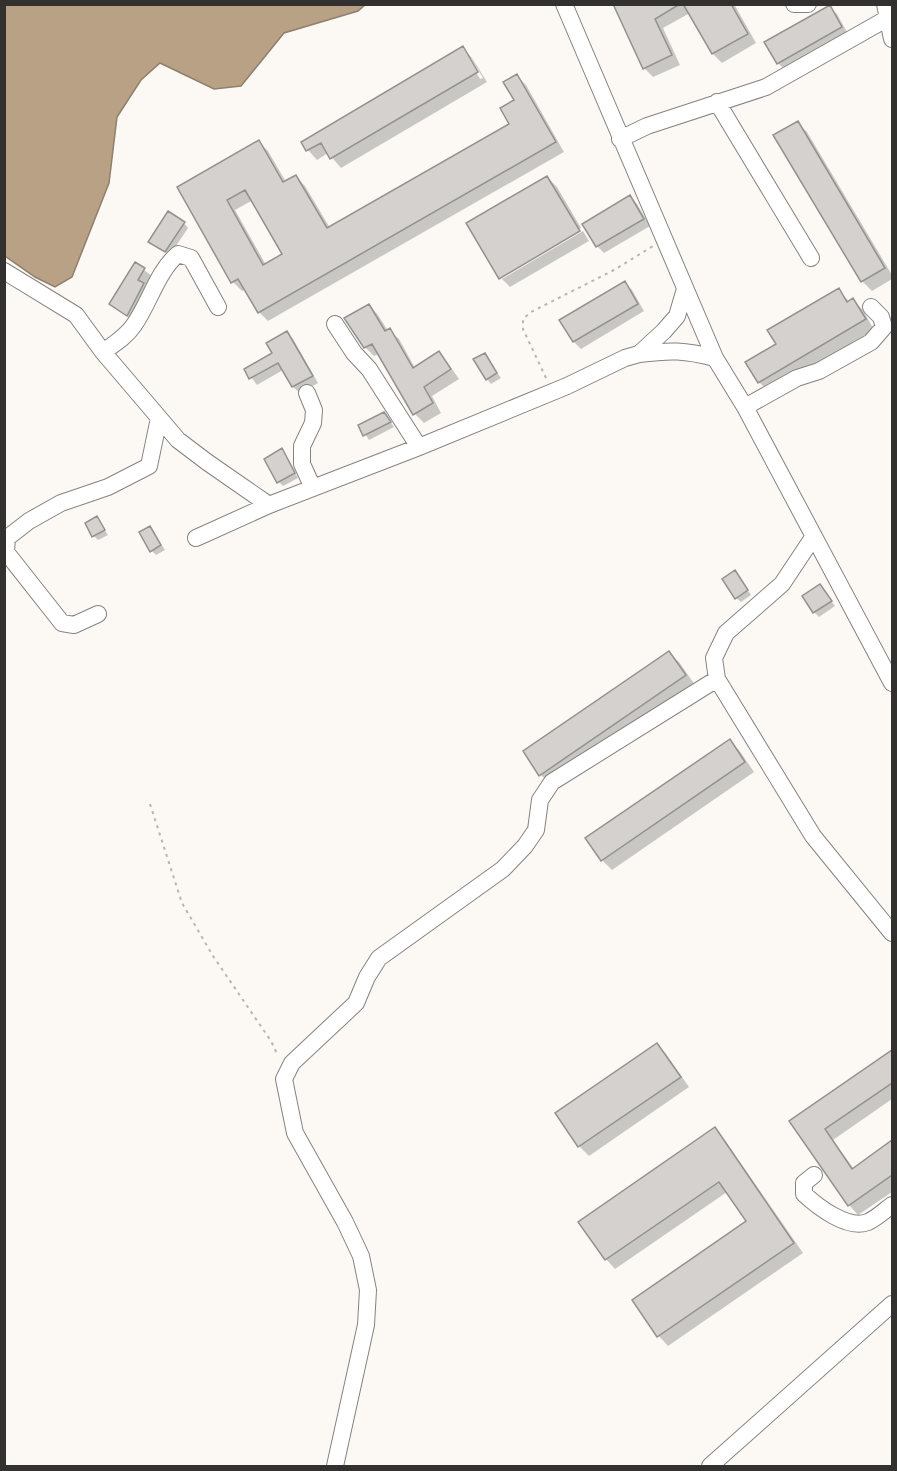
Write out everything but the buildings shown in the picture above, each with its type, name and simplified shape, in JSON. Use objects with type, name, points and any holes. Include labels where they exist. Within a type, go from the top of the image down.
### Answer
[{"type":"street","points":[[564,4],[715,358],[745,406],[892,683]]},
{"type":"street","points":[[794,4],[808,4]]},
{"type":"street","points":[[620,139],[647,126],[766,87],[886,11],[892,39]]},
{"type":"street","points":[[717,102],[811,258]]},
{"type":"street","points":[[103,352],[125,337],[135,325],[169,262],[178,254],[191,258],[218,307]]},
{"type":"street","points":[[4,271],[76,315],[103,352],[185,445],[269,505]]},
{"type":"street","points":[[639,354],[677,316],[685,290]]},
{"type":"street","points":[[745,406],[797,378],[819,371],[871,342],[884,327],[880,316],[871,307]]},
{"type":"street","points":[[335,324],[354,353],[369,369],[418,447]]},
{"type":"street","points":[[196,538],[269,505],[553,392],[639,354],[672,350],[715,358]]},
{"type":"street","points":[[307,393],[314,410],[314,417],[302,446],[302,464],[313,488]]},
{"type":"street","points":[[98,614],[74,626],[62,623],[6,552],[8,538],[29,521],[61,503],[108,487],[149,466],[159,418]]},
{"type":"street","points":[[814,536],[782,584],[726,633],[714,658],[717,680],[813,836],[892,933]]},
{"type":"street","points":[[335,1467],[366,1325],[368,1290],[361,1256],[345,1222],[295,1133],[284,1079],[292,1063],[356,1003],[367,977],[379,958],[503,869],[525,846],[536,830],[540,800],[552,782],[717,680]]},
{"type":"street","points":[[814,1175],[804,1183],[804,1194],[820,1208],[853,1223],[868,1222],[892,1205]]},
{"type":"street","points":[[710,1467],[892,1304]]},
{"type":"path","points":[[553,392],[523,329],[524,320],[531,312],[614,270],[647,250],[657,242],[662,231]]},
{"type":"path","points":[[150,804],[182,903],[213,956],[271,1041],[282,1065],[284,1079]]},
{"type":"shaded area","points":[[5,4],[365,5],[358,11],[284,33],[241,86],[214,89],[160,63],[141,80],[117,117],[109,183],[72,277],[55,287],[35,277],[5,256]]}]
